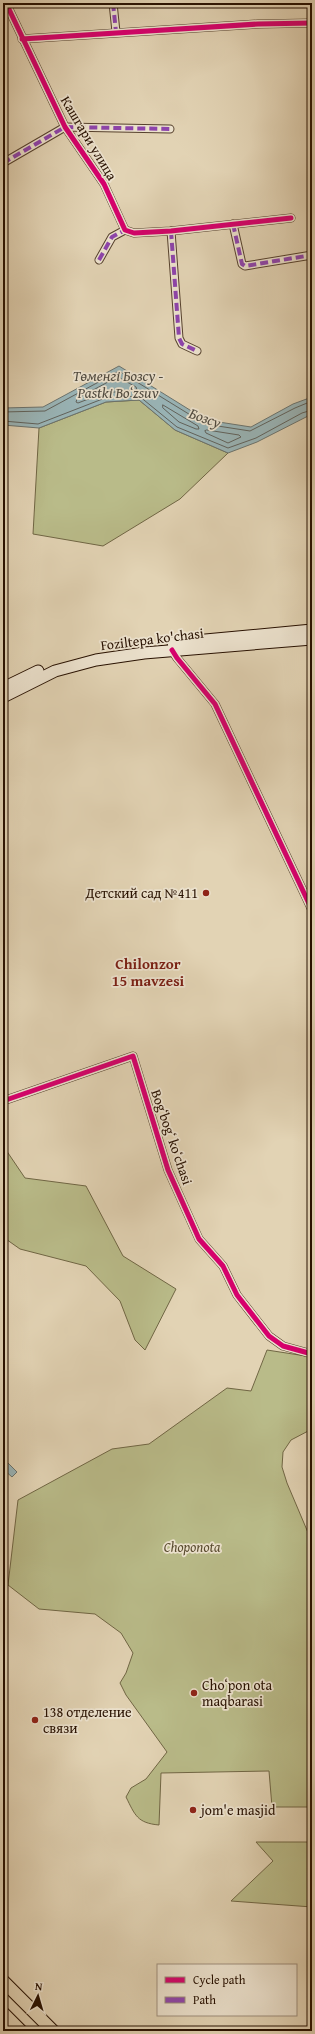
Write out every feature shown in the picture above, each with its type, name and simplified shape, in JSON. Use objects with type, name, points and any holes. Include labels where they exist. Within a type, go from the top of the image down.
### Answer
[{"type":"main road","name":"Foziltepa ko'chasi","points":[[3,688],[51,665],[70,659],[312,630]]},
{"type":"main road","name":"Foziltepa ko'chasi","points":[[3,697],[54,671],[71,666],[144,653],[172,646],[312,639]]},
{"type":"main road","points":[[3,1981],[53,2031]]},
{"type":"main road","points":[[3,2013],[21,2031]]},
{"type":"street","name":"Кашгари улица","points":[[6,3],[65,127],[104,184],[125,230]]},
{"type":"street","points":[[113,3],[116,32]]},
{"type":"street","points":[[22,39],[116,32],[312,22]]},
{"type":"street","name":"Кашгари улица","points":[[3,163],[65,127],[170,129]]},
{"type":"street","points":[[99,260],[112,237],[125,230],[134,233],[291,218]]},
{"type":"street","points":[[233,224],[242,264],[245,266],[312,255]]},
{"type":"street","points":[[170,230],[179,338],[182,344],[197,351]]},
{"type":"street","points":[[172,646],[177,658],[215,704],[312,910]]},
{"type":"street","name":"Bogʻbogʻ koʻchasi","points":[[3,1101],[133,1056],[168,1170],[196,1234],[223,1266],[237,1296],[269,1336],[283,1346],[312,1354]]},
{"type":"green space","points":[[139,400],[175,430],[228,453],[180,499],[103,546],[33,534],[39,428],[106,402]]},
{"type":"green space","points":[[3,1150],[6,1150],[25,1178],[86,1186],[123,1256],[176,1289],[145,1350],[135,1340],[120,1301],[86,1266],[20,1249],[3,1237]]},
{"type":"green space","name":"Choponota","points":[[267,1350],[312,1357],[312,1429],[291,1440],[283,1452],[282,1467],[287,1483],[312,1542],[312,1808],[272,1807],[269,1771],[161,1773],[159,1825],[152,1824],[141,1820],[138,1817],[126,1797],[131,1788],[146,1779],[167,1752],[126,1695],[120,1683],[126,1673],[133,1653],[121,1633],[95,1614],[39,1609],[8,1585],[18,1500],[112,1449],[149,1444],[227,1388],[251,1391]]},
{"type":"green space","points":[[256,1842],[312,1842],[312,1907],[231,1901],[273,1861]]},
{"type":"water","name":"Төменгі Бозсу - Pastki Boʻzsuv","points":[[119,366],[206,420],[251,427],[293,404],[312,397],[312,414],[257,442],[228,453],[175,430],[139,400],[106,402],[39,428],[3,425],[3,408],[43,407]]},
{"type":"water","points":[[7,1462],[17,1472],[12,1477],[3,1469],[3,1465]]},
{"type":"marked path","points":[[113,3],[116,32]]},
{"type":"marked path","points":[[3,163],[65,127],[170,129]]},
{"type":"marked path","points":[[233,224],[242,264],[245,266],[312,255]]},
{"type":"marked path","points":[[99,260],[112,237],[125,230]]},
{"type":"marked path","points":[[171,231],[179,338],[182,344],[197,351]]},
{"type":"cycle path","points":[[6,3],[65,127],[104,184],[125,230],[134,233],[171,231],[291,218]]},
{"type":"cycle path","points":[[22,39],[258,24],[312,23]]},
{"type":"cycle path","points":[[172,650],[215,704],[312,910]]},
{"type":"cycle path","points":[[3,1101],[133,1056],[168,1170],[199,1239],[223,1266],[237,1295],[269,1336],[283,1346],[312,1354]]},
{"type":"place","name":"Детский сад №411","points":[[206,893]]},
{"type":"place","name":"Choʻpon ota maqbarasi","points":[[194,1693]]},
{"type":"place","name":"138 отделение связи","points":[[35,1720]]},
{"type":"place","name":"jom'e masjid","points":[[193,1810]]},
{"type":"district","name":"Chilonzor 15 mavzesi","points":[[148,972]]},
{"type":"water label","name":"Бозсу","points":[[205,418]]}]
